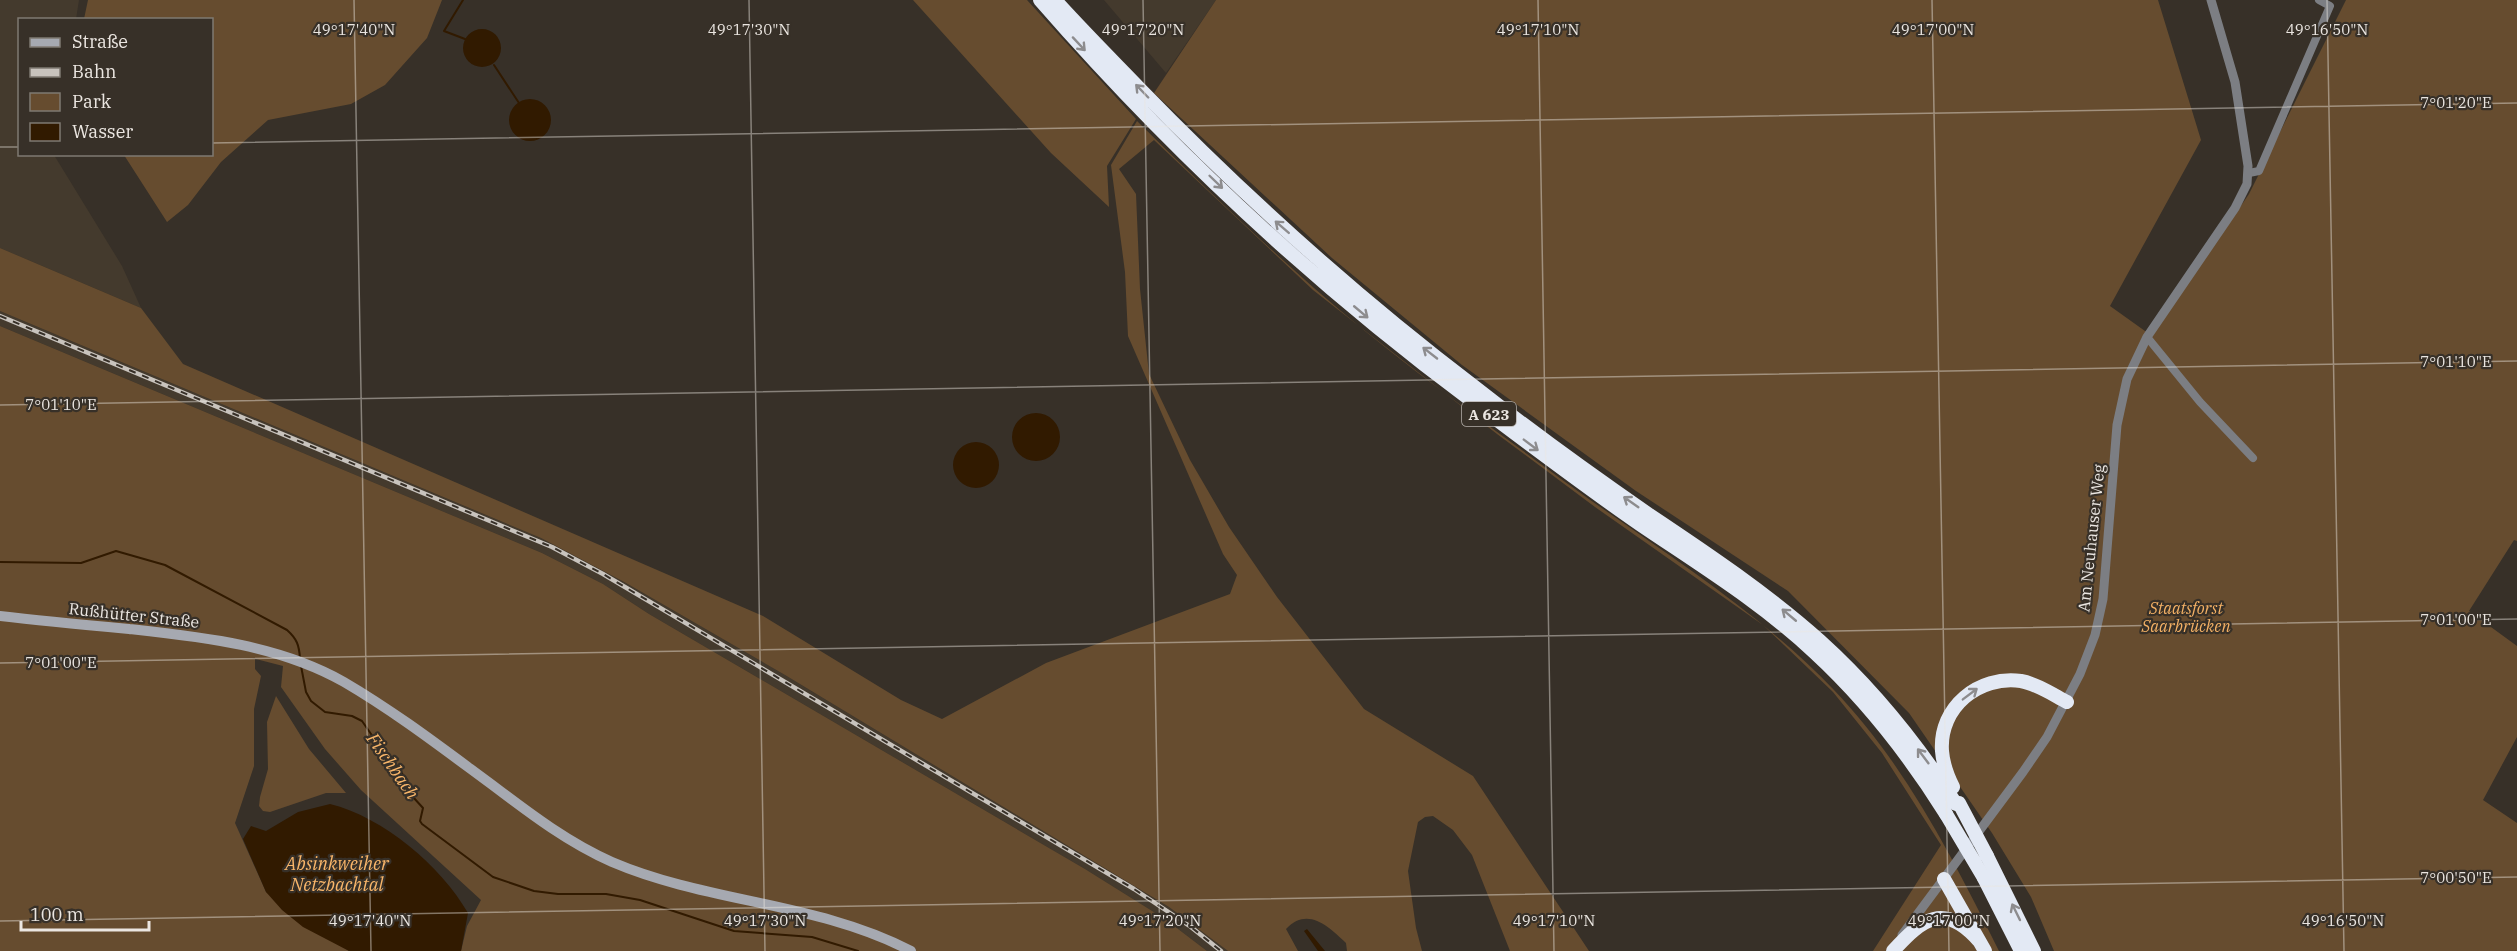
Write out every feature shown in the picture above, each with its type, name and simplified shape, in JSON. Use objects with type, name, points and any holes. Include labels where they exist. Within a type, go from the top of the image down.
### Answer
[{"type":"highway","name":"A 623","points":[[1040,0],[1172,141],[1251,216],[1361,312],[1468,399],[1585,485],[1752,600],[1815,652],[1884,727],[1916,769],[1954,807],[1990,876],[2034,951]]},
{"type":"highway","name":"A 623","points":[[1055,0],[1181,131],[1259,207],[1369,302],[1476,389],[1593,475],[1760,590],[1822,643],[1857,677],[1893,718],[1987,856],[1990,876],[2020,951]]},
{"type":"highway","points":[[1954,807],[1945,769],[1942,740],[1951,714],[1971,691],[1998,680],[2023,681],[2067,702]]},
{"type":"highway","points":[[1944,879],[1982,946]]},
{"type":"highway","points":[[1891,951],[1918,925],[1935,919],[1955,920],[1982,946]]},
{"type":"main road","name":"Rußhütter Straße","points":[[0,616],[225,641],[289,658],[343,681],[389,711],[523,809],[599,856],[638,872],[692,888],[844,924],[881,936],[911,951]]},
{"type":"street","name":"Am Neuhauser Weg","points":[[1891,951],[2023,772],[2067,702],[2088,656],[2101,608],[2117,425],[2127,379],[2147,337],[2235,208],[2249,173],[2235,82],[2211,0]]},
{"type":"street","name":"Am Neuhauser Weg","points":[[2249,173],[2259,171],[2330,6],[2319,0]]},
{"type":"street","points":[[2147,337],[2200,402],[2253,458]]},
{"type":"shaded area","points":[[0,0],[79,0],[76,18],[18,18],[18,156],[55,156],[122,266],[141,308],[0,248]]},
{"type":"shaded area","points":[[1104,0],[1216,0],[1166,73]]},
{"type":"shaded area","points":[[0,311],[541,538],[626,583],[785,675],[1169,907],[1228,951],[1207,951],[1165,919],[1085,869],[649,614],[603,584],[542,553],[0,326]]},
{"type":"green space","points":[[88,0],[442,0],[427,38],[385,85],[351,104],[268,120],[221,162],[188,205],[167,222],[125,156],[213,156],[213,18],[84,18]]},
{"type":"green space","points":[[913,0],[1027,0],[1136,119],[1107,166],[1109,207],[1051,153]]},
{"type":"green space","name":"Staatsforst Saarbrücken","points":[[1216,0],[2158,0],[2201,140],[2110,306],[2152,336],[2249,194],[2346,0],[2517,0],[2517,541],[2514,540],[2469,611],[2517,646],[2517,737],[2483,800],[2517,823],[2517,951],[2054,951],[2031,897],[1992,833],[1909,713],[1788,591],[1636,491],[1462,365],[1332,258],[1154,93]]},
{"type":"green space","points":[[1137,121],[1269,248],[1360,327],[1313,290],[1154,140],[1119,169],[1136,194],[1140,289],[1149,374],[1190,460],[1229,527],[1277,597],[1364,709],[1473,776],[1589,951],[1510,951],[1472,855],[1453,830],[1433,816],[1425,817],[1418,822],[1408,871],[1416,928],[1422,951],[1347,951],[1346,943],[1325,925],[1318,921],[1302,919],[1286,929],[1298,951],[1228,951],[1169,907],[785,675],[626,583],[541,538],[0,311],[0,248],[141,308],[183,364],[763,616],[901,700],[942,719],[1046,663],[1230,594],[1237,575],[1223,554],[1128,336],[1125,272],[1111,165]]},
{"type":"green space","points":[[0,326],[542,553],[603,584],[649,614],[1085,869],[1165,919],[1207,951],[461,951],[467,926],[481,900],[361,790],[325,749],[281,687],[283,666],[252,658],[255,659],[255,669],[261,676],[254,709],[254,766],[235,823],[266,892],[349,951],[0,951]]},
{"type":"green space","points":[[1360,327],[1442,391],[1399,358]]},
{"type":"green space","points":[[1442,391],[1694,573],[1762,624],[1595,507]]},
{"type":"green space","points":[[1764,626],[1834,690],[1884,749],[1946,848],[1999,951],[1873,951],[1941,845],[1882,753],[1833,692]]},
{"type":"green space","points":[[276,696],[309,749],[346,793],[326,793],[270,812],[263,811],[259,806],[268,769],[267,722]]},
{"type":"water","points":[[482,29],[496,34],[501,48],[496,62],[482,67],[468,62],[463,48],[468,34]]},
{"type":"water","points":[[530,99],[545,105],[551,120],[545,135],[530,141],[515,135],[509,120],[515,105]]},
{"type":"water","points":[[1031,413],[1041,413],[1053,420],[1060,432],[1060,442],[1053,454],[1041,461],[1031,461],[1016,450],[1012,442],[1012,432],[1023,417]]},
{"type":"water","points":[[981,442],[993,448],[998,456],[998,474],[993,482],[985,487],[971,488],[959,482],[954,474],[953,460],[959,448],[967,443]]},
{"type":"water","name":"Absinkweiher Netzbachtal","points":[[330,804],[350,810],[390,832],[426,861],[442,878],[468,913],[461,951],[349,951],[303,927],[282,910],[266,892],[243,839],[251,826],[266,831],[298,812]]},
{"type":"water","points":[[1307,929],[1325,951],[1318,951],[1304,931]]},
{"type":"waterway","points":[[463,0],[444,31],[465,39]]},
{"type":"waterway","points":[[494,65],[519,103]]},
{"type":"waterway","name":"Fischbach","points":[[0,562],[81,563],[116,551],[165,565],[287,630],[297,642],[300,658]]},
{"type":"waterway","name":"Fischbach","points":[[301,666],[306,692],[311,701],[325,712],[352,716],[362,721],[380,747],[391,757],[407,781],[413,797],[423,808],[420,821],[422,824],[493,877],[534,891],[558,894],[606,894],[640,900],[734,931],[812,937],[858,951]]},
{"type":"railway","points":[[0,316],[552,547],[603,574],[1134,889],[1191,927],[1221,951]]}]
